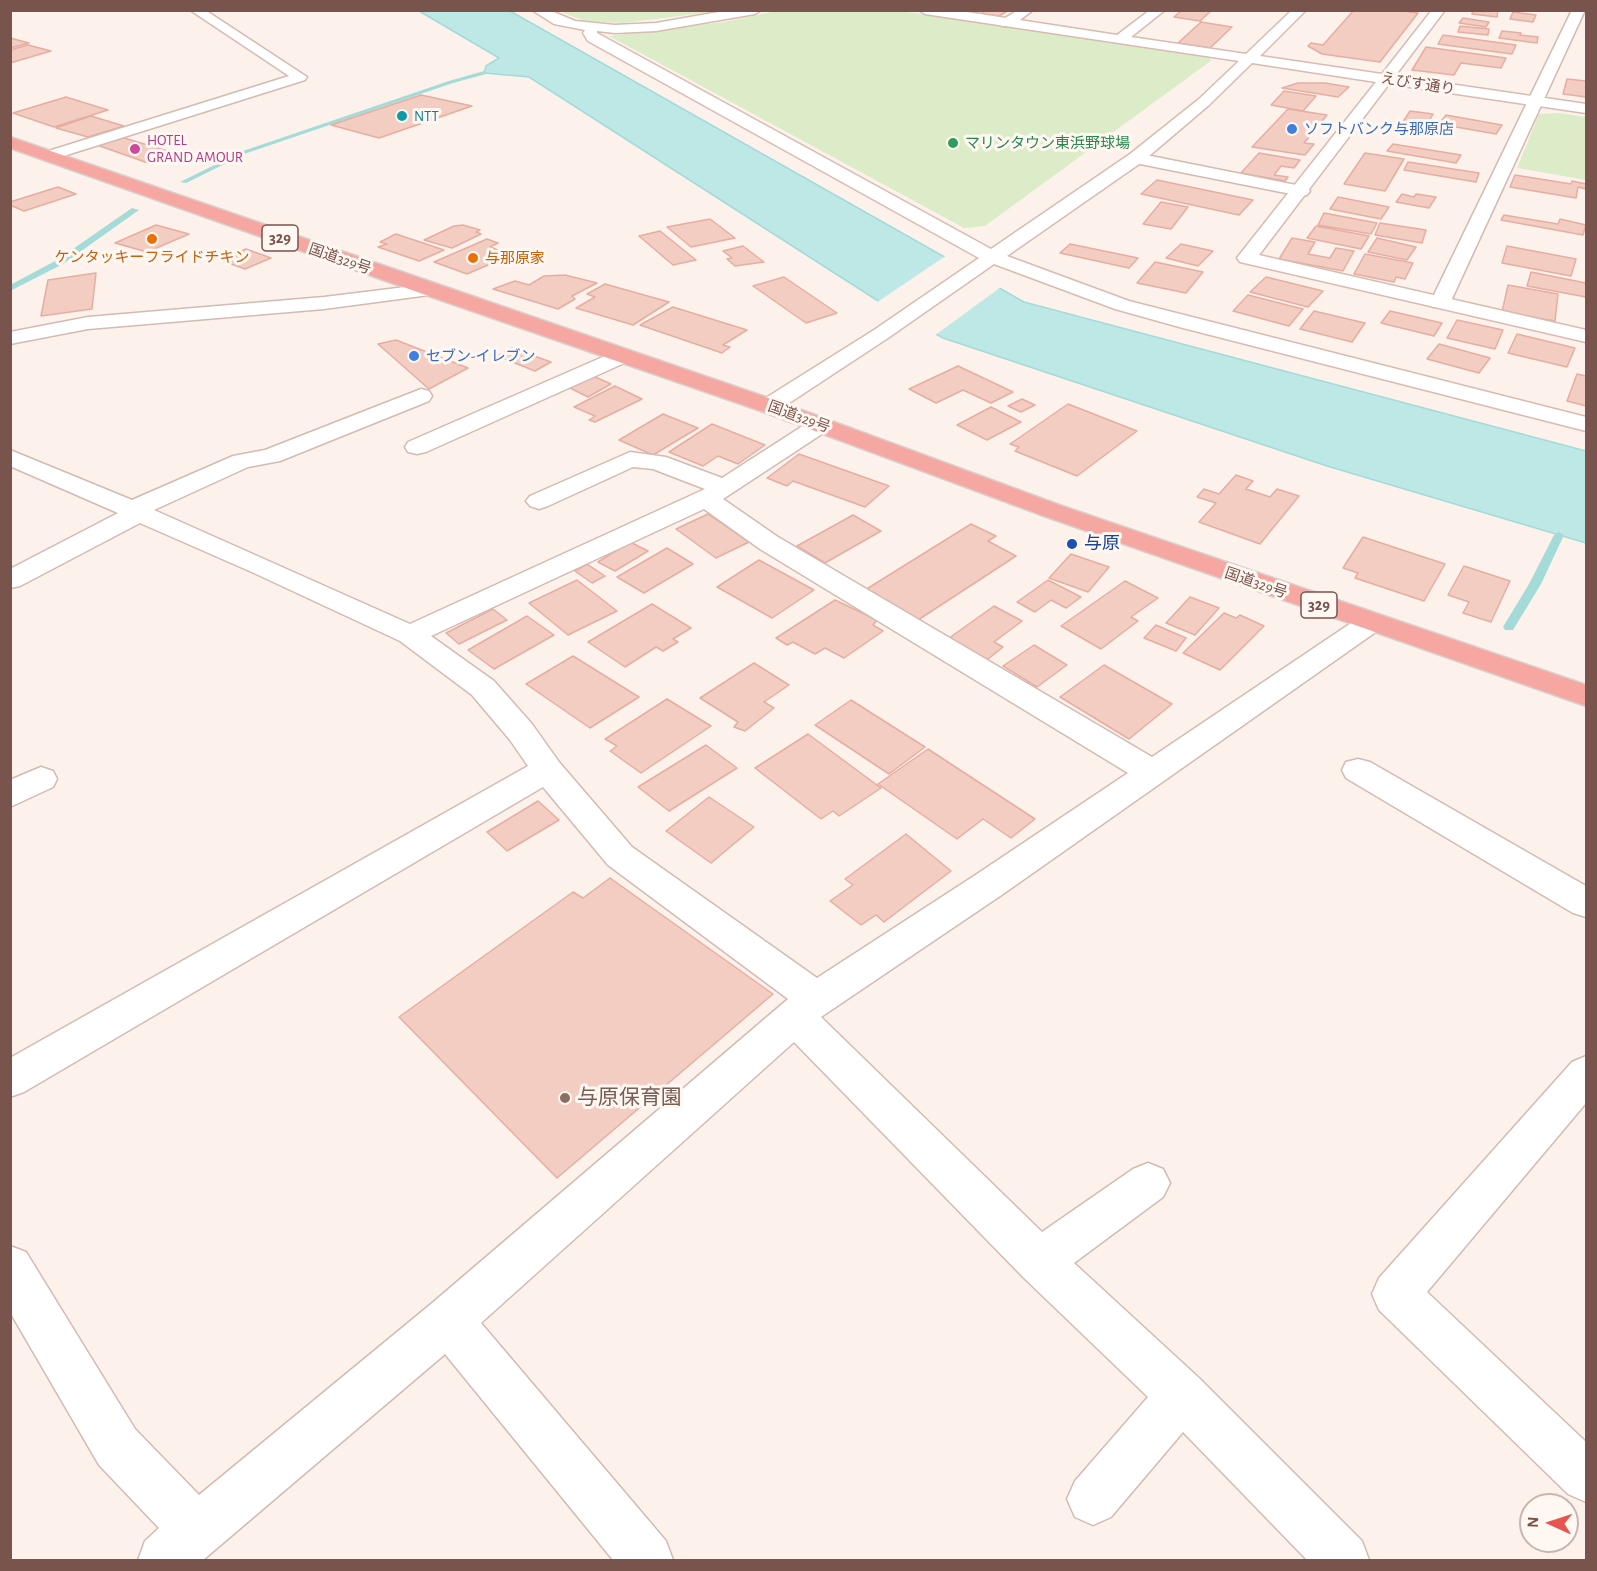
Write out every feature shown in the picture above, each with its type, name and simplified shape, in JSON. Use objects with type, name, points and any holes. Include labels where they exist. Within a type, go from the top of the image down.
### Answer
[{"type":"highway","name":"国道329号","points":[[10,142],[430,290],[769,406],[1053,512],[1587,696]]},
{"type":"street","points":[[48,156],[300,77],[195,10]]},
{"type":"street","points":[[538,10],[559,21],[592,28],[647,28],[755,10]]},
{"type":"street","name":"えびす通り","points":[[925,10],[1587,109]]},
{"type":"street","points":[[1007,23],[1027,10]]},
{"type":"street","points":[[1120,39],[1159,10]]},
{"type":"street","points":[[769,406],[880,334],[1136,158],[1183,122],[1300,10]]},
{"type":"street","points":[[1439,10],[1247,258],[1587,336]]},
{"type":"street","points":[[1440,303],[1579,10]]},
{"type":"street","points":[[592,28],[590,33],[593,38],[992,257],[1122,304],[1191,324],[1587,424]]},
{"type":"street","points":[[1136,158],[1301,191]]},
{"type":"street","points":[[10,338],[88,323],[324,303],[430,290]]},
{"type":"street","points":[[417,447],[621,356]]},
{"type":"street","points":[[10,580],[136,511],[242,461],[271,456],[421,396]]},
{"type":"street","points":[[410,635],[716,493],[820,425]]},
{"type":"street","points":[[12,458],[264,567],[410,635],[483,687],[521,732],[547,770],[620,856],[805,1007],[1039,1261],[1182,1395],[1343,1560]]},
{"type":"street","points":[[539,501],[630,459],[657,462],[716,493],[769,543],[1152,772]]},
{"type":"street","points":[[10,1268],[117,1447],[181,1545],[448,1321],[805,1007],[990,884],[1370,622]]},
{"type":"street","points":[[10,1079],[547,770]]},
{"type":"street","points":[[1358,770],[1587,903]]},
{"type":"street","points":[[10,795],[41,779]]},
{"type":"street","points":[[1587,1074],[1395,1294],[1587,1476]]},
{"type":"street","points":[[1039,1261],[1148,1183]]},
{"type":"street","points":[[448,1321],[647,1560]]},
{"type":"street","points":[[1093,1499],[1182,1395]]},
{"type":"green space","points":[[558,11],[720,11],[623,23],[585,21]]},
{"type":"green space","name":"マリンタウン東浜野球場","points":[[776,11],[901,11],[1206,57],[1212,60],[985,226],[964,228],[609,36],[724,22]]},
{"type":"green space","points":[[1559,113],[1586,117],[1586,180],[1517,168],[1539,114]]},
{"type":"water","points":[[419,11],[510,11],[1024,302],[1586,451],[1586,543],[1327,466],[943,338],[875,299],[529,77],[484,73],[486,66],[499,58]]},
{"type":"pier","points":[[947,255],[1001,287],[934,336],[876,303]]},
{"type":"building","points":[[986,10],[1009,10],[999,16],[981,14]]},
{"type":"building","points":[[1182,10],[1212,10],[1200,21],[1174,17]]},
{"type":"building","points":[[1354,10],[1397,10],[1418,13],[1380,62],[1322,54],[1308,46],[1311,43],[1323,45]]},
{"type":"building","points":[[1473,10],[1498,10],[1497,17],[1472,14]]},
{"type":"building","points":[[1513,12],[1536,15],[1533,22],[1510,19]]},
{"type":"building","points":[[1463,18],[1489,22],[1486,27],[1459,23]]},
{"type":"building","points":[[1201,22],[1232,27],[1210,48],[1178,43]]},
{"type":"building","points":[[1460,26],[1489,29],[1488,35],[1458,32]]},
{"type":"building","points":[[1502,31],[1538,37],[1537,43],[1499,38]]},
{"type":"building","points":[[1443,35],[1516,45],[1512,54],[1438,44]]},
{"type":"building","points":[[10,38],[29,43],[10,48]]},
{"type":"building","points":[[28,45],[51,51],[10,63],[10,50]]},
{"type":"building","points":[[1426,47],[1506,58],[1501,68],[1461,63],[1454,75],[1412,70]]},
{"type":"building","points":[[1567,79],[1586,81],[1586,97],[1563,94]]},
{"type":"building","points":[[1298,83],[1325,83],[1349,87],[1338,97],[1282,88]]},
{"type":"building","points":[[1284,91],[1316,96],[1303,111],[1271,105]]},
{"type":"building","name":"NTT","points":[[421,95],[472,106],[379,138],[331,125]]},
{"type":"building","points":[[66,97],[108,110],[54,127],[13,113]]},
{"type":"building","name":"ソフトバンク与那原店","points":[[1288,109],[1327,115],[1304,143],[1314,144],[1305,155],[1252,147]]},
{"type":"building","points":[[1410,111],[1433,114],[1422,134],[1397,131]]},
{"type":"building","points":[[1446,115],[1502,125],[1496,134],[1439,124]]},
{"type":"building","points":[[91,116],[124,126],[88,137],[56,128]]},
{"type":"building","name":"HOTEL GRAND AMOUR","points":[[121,137],[174,153],[148,163],[97,145]]},
{"type":"building","points":[[1393,144],[1461,155],[1456,163],[1387,151]]},
{"type":"building","points":[[1259,153],[1300,160],[1294,168],[1281,166],[1274,175],[1288,177],[1285,181],[1241,173]]},
{"type":"building","points":[[1365,153],[1404,159],[1385,191],[1344,184]]},
{"type":"building","points":[[1408,162],[1479,173],[1476,182],[1404,170]]},
{"type":"building","points":[[1515,175],[1571,184],[1572,181],[1586,184],[1586,189],[1578,187],[1576,198],[1510,187]]},
{"type":"building","points":[[1157,180],[1253,200],[1239,215],[1141,194]]},
{"type":"building","points":[[58,187],[76,194],[24,211],[10,205],[10,202]]},
{"type":"building","points":[[1402,194],[1414,197],[1416,194],[1436,197],[1429,208],[1396,202]]},
{"type":"building","points":[[1338,197],[1389,207],[1381,219],[1330,209]]},
{"type":"building","points":[[1161,202],[1188,207],[1171,229],[1143,224]]},
{"type":"building","points":[[1324,213],[1377,223],[1371,234],[1318,225]]},
{"type":"building","points":[[1504,215],[1558,224],[1560,219],[1586,225],[1583,235],[1501,220]]},
{"type":"building","points":[[710,219],[735,238],[691,247],[667,227]]},
{"type":"building","points":[[1380,223],[1426,230],[1422,243],[1375,235]]},
{"type":"building","name":"ケンタッキーフライドチキン","points":[[156,225],[189,234],[147,252],[115,243]]},
{"type":"building","points":[[463,225],[480,230],[476,232],[481,234],[452,248],[424,240],[454,226]]},
{"type":"building","points":[[1316,226],[1369,236],[1361,249],[1307,238]]},
{"type":"building","points":[[660,231],[696,260],[673,265],[639,236]]},
{"type":"building","points":[[396,234],[444,250],[419,261],[378,247],[387,244],[380,242]]},
{"type":"building","points":[[1292,238],[1315,242],[1308,254],[1330,258],[1336,248],[1354,251],[1343,271],[1279,259]]},
{"type":"building","points":[[1377,238],[1416,247],[1407,260],[1368,252]]},
{"type":"building","name":"与那原家","points":[[487,239],[498,243],[490,247],[511,255],[467,274],[434,262]]},
{"type":"building","points":[[1070,244],[1138,258],[1129,268],[1060,253]]},
{"type":"building","points":[[1181,244],[1213,251],[1198,266],[1166,258]]},
{"type":"building","points":[[743,246],[764,262],[735,266],[727,259],[732,258],[723,251]]},
{"type":"building","points":[[1507,246],[1576,259],[1571,276],[1502,263]]},
{"type":"building","points":[[246,249],[271,258],[245,269],[220,260]]},
{"type":"building","points":[[1365,254],[1413,263],[1405,279],[1396,277],[1394,282],[1354,274]]},
{"type":"building","points":[[1155,262],[1203,272],[1186,293],[1137,283]]},
{"type":"building","points":[[1531,272],[1586,283],[1586,297],[1527,286]]},
{"type":"building","points":[[96,273],[92,309],[41,316],[48,280]]},
{"type":"building","points":[[565,275],[597,283],[572,296],[575,299],[558,309],[493,289],[515,281],[529,285],[544,276]]},
{"type":"building","points":[[784,277],[837,313],[806,323],[753,286]]},
{"type":"building","points":[[1266,277],[1323,291],[1308,307],[1250,292]]},
{"type":"building","points":[[605,284],[669,302],[633,325],[576,308],[595,297],[587,294]]},
{"type":"building","points":[[1508,285],[1558,294],[1555,321],[1502,312]]},
{"type":"building","points":[[1248,295],[1303,309],[1289,326],[1233,311]]},
{"type":"building","points":[[673,307],[747,330],[723,345],[730,347],[722,353],[640,325]]},
{"type":"building","points":[[1314,311],[1365,323],[1352,342],[1300,329]]},
{"type":"building","points":[[1390,311],[1442,323],[1434,336],[1381,323]]},
{"type":"building","points":[[1457,320],[1503,330],[1495,349],[1447,338]]},
{"type":"building","points":[[1517,334],[1575,348],[1567,367],[1508,353]]},
{"type":"building","name":"セブン-イレブン","points":[[396,340],[468,368],[429,389],[378,344]]},
{"type":"building","points":[[1439,344],[1490,358],[1479,373],[1427,359]]},
{"type":"building","points":[[512,348],[551,362],[535,371],[497,356]]},
{"type":"building","points":[[958,366],[1013,392],[991,403],[963,390],[936,403],[909,389]]},
{"type":"building","points":[[1577,374],[1586,376],[1586,406],[1567,401]]},
{"type":"building","points":[[593,376],[611,384],[588,397],[568,387]]},
{"type":"building","points":[[615,386],[642,399],[595,422],[589,420],[595,416],[574,407]]},
{"type":"building","points":[[1022,399],[1035,405],[1021,412],[1008,406]]},
{"type":"building","points":[[1068,404],[1137,431],[1077,476],[1015,451],[1019,447],[1010,444]]},
{"type":"building","points":[[991,407],[1021,422],[987,440],[957,425]]},
{"type":"building","points":[[663,414],[698,428],[653,455],[619,440]]},
{"type":"building","points":[[712,424],[765,445],[738,464],[718,456],[703,466],[669,452]]},
{"type":"building","points":[[799,454],[889,486],[865,507],[793,481],[787,486],[767,478]]},
{"type":"building","points":[[1236,475],[1253,481],[1246,489],[1270,497],[1277,489],[1299,496],[1260,544],[1199,522],[1216,503],[1197,497],[1204,489],[1219,494]]},
{"type":"building","points":[[708,514],[749,542],[716,558],[676,529]]},
{"type":"building","points":[[853,515],[881,531],[825,563],[797,546]]},
{"type":"building","points":[[971,524],[996,536],[988,541],[1016,556],[918,620],[865,590]]},
{"type":"building","points":[[1363,537],[1445,564],[1424,601],[1355,578],[1358,573],[1343,568]]},
{"type":"building","points":[[630,542],[648,551],[615,571],[598,562]]},
{"type":"building","points":[[667,548],[693,564],[644,593],[617,577]]},
{"type":"building","points":[[1071,554],[1109,567],[1088,592],[1049,578]]},
{"type":"building","points":[[759,560],[814,590],[772,618],[717,587]]},
{"type":"building","points":[[587,564],[605,576],[592,583],[575,571]]},
{"type":"building","points":[[1464,566],[1510,581],[1491,622],[1463,613],[1469,602],[1448,595]]},
{"type":"building","points":[[577,580],[617,611],[568,635],[529,603]]},
{"type":"building","points":[[1048,580],[1081,597],[1066,608],[1051,600],[1035,612],[1017,602]]},
{"type":"building","points":[[1125,581],[1158,598],[1131,617],[1138,621],[1101,649],[1061,626]]},
{"type":"building","points":[[1190,597],[1219,608],[1195,635],[1166,623]]},
{"type":"building","points":[[835,600],[877,620],[873,625],[883,631],[844,658],[825,648],[815,654],[793,642],[787,645],[776,638]]},
{"type":"building","points":[[652,604],[691,628],[673,639],[678,642],[663,651],[656,647],[625,667],[588,642]]},
{"type":"building","points":[[994,606],[1022,621],[994,642],[1003,647],[983,663],[945,641]]},
{"type":"building","points":[[493,609],[507,620],[459,644],[446,633]]},
{"type":"building","points":[[1224,613],[1236,618],[1240,615],[1264,626],[1220,670],[1183,653]]},
{"type":"building","points":[[527,616],[554,635],[494,669],[468,650]]},
{"type":"building","points":[[1156,625],[1186,638],[1176,651],[1144,638]]},
{"type":"building","points":[[1034,645],[1067,665],[1037,687],[1003,666]]},
{"type":"building","points":[[573,656],[639,697],[590,728],[526,684]]},
{"type":"building","points":[[754,663],[789,685],[764,702],[774,708],[745,731],[734,727],[738,722],[700,698]]},
{"type":"building","points":[[1104,665],[1172,704],[1129,739],[1060,697]]},
{"type":"building","points":[[667,699],[711,726],[641,773],[610,751],[617,746],[605,739]]},
{"type":"building","points":[[851,700],[925,747],[889,774],[815,725]]},
{"type":"building","points":[[808,734],[881,788],[839,816],[833,811],[821,819],[755,768]]},
{"type":"building","points":[[706,745],[737,768],[669,811],[638,787]]},
{"type":"building","points":[[928,749],[1035,819],[1011,838],[983,819],[957,839],[878,784]]},
{"type":"building","points":[[709,797],[754,827],[711,863],[666,831]]},
{"type":"building","points":[[538,801],[559,820],[507,851],[487,832]]},
{"type":"building","points":[[906,834],[951,871],[884,922],[876,915],[861,925],[830,901],[853,885],[845,879]]},
{"type":"building","name":"与原保育園","points":[[610,878],[773,994],[557,1178],[399,1017],[573,892],[583,898]]},
{"type":"waterway","points":[[184,182],[245,152],[451,82],[484,73]]},
{"type":"waterway","points":[[10,289],[60,262],[135,210]]},
{"type":"waterway","points":[[1509,627],[1535,584],[1559,535]]},
{"type":"place","name":"NTT","points":[[402,116]]},
{"type":"place","name":"ソフトバンク与那原店","points":[[1292,129]]},
{"type":"place","name":"マリンタウン東浜野球場","points":[[953,143]]},
{"type":"place","name":"HOTEL GRAND AMOUR","points":[[135,149]]},
{"type":"place","name":"ケンタッキーフライドチキン","points":[[152,239]]},
{"type":"place","name":"与那原家","points":[[473,258]]},
{"type":"place","name":"セブン-イレブン","points":[[414,356]]},
{"type":"place","name":"与原","points":[[1072,544]]},
{"type":"place","name":"与原保育園","points":[[565,1098]]}]
